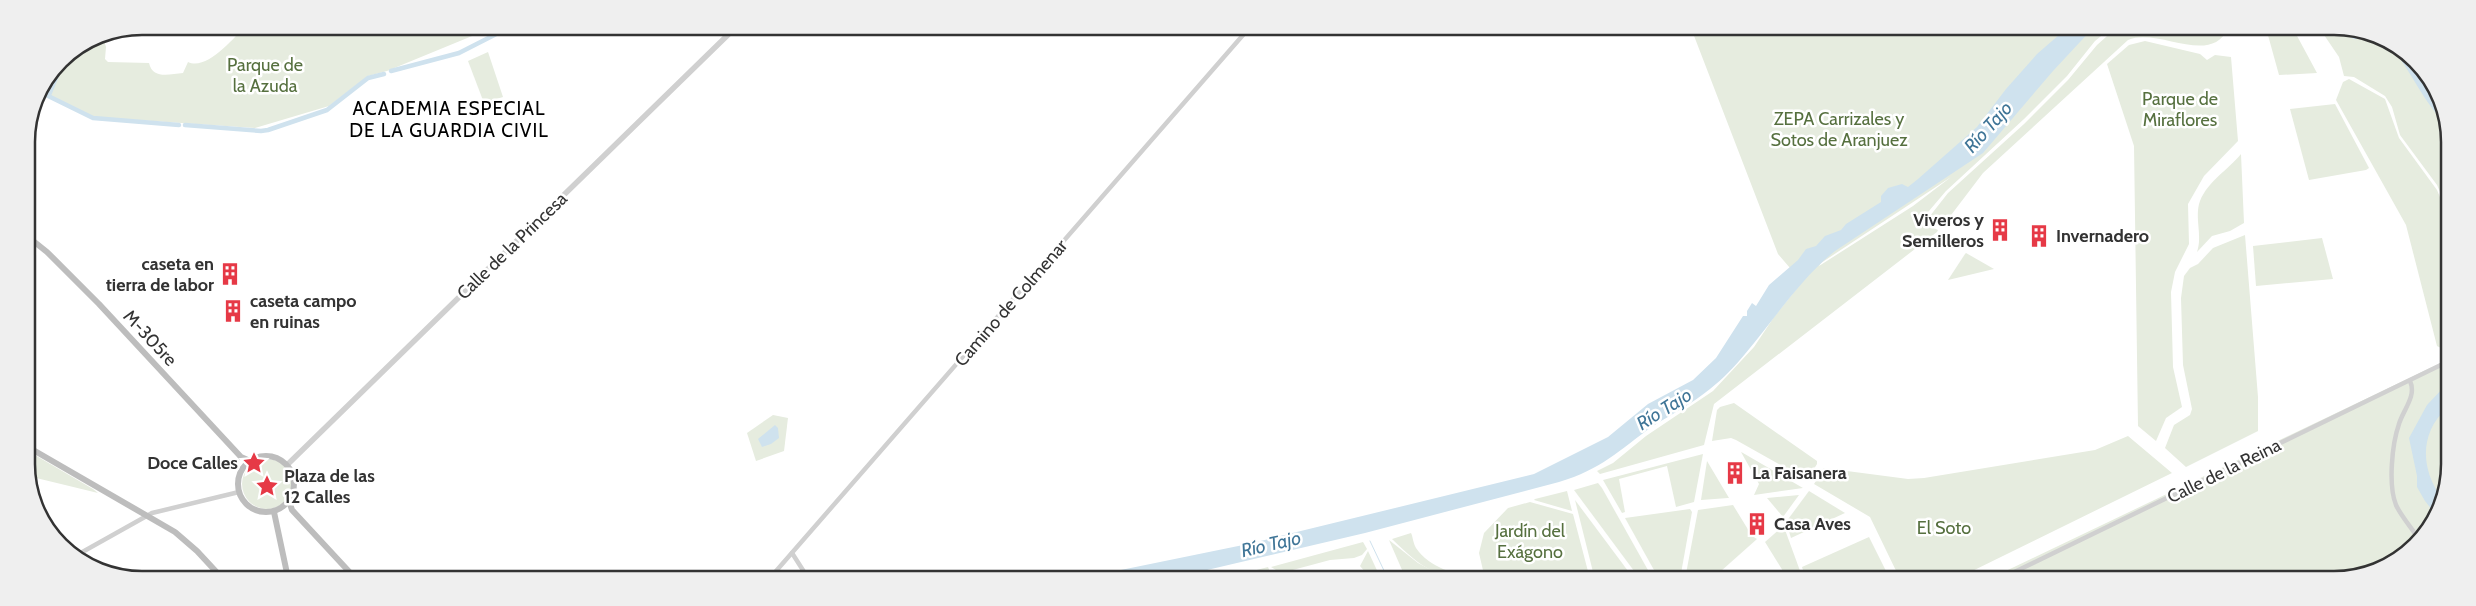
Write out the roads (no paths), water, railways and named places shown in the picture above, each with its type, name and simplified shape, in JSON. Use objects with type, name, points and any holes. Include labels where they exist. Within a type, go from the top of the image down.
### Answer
[{"type":"main road","name":"M-305re","points":[[35,242],[99,304],[241,457],[250,461]]},
{"type":"main road","points":[[35,451],[175,532],[197,550],[216,571]]},
{"type":"main road","points":[[268,456],[275,457],[287,465],[292,471],[295,484],[289,501],[274,512],[259,512],[246,504],[239,492],[240,475],[250,461],[268,456]]},
{"type":"main road","points":[[289,501],[292,510],[349,571]]},
{"type":"main road","points":[[274,512],[287,571]]},
{"type":"street","name":"Calle de la Princesa","points":[[287,465],[728,35]]},
{"type":"street","name":"Camino de Colmenar","points":[[776,571],[1243,35]]},
{"type":"street","name":"Calle de la Reina","points":[[2016,571],[2441,365]]},
{"type":"street","points":[[2410,380],[2412,394],[2399,423],[2391,464],[2396,504],[2415,533]]},
{"type":"street","points":[[82,552],[152,513],[239,492]]},
{"type":"street","points":[[792,553],[804,571]]},
{"type":"water","name":"Río Tajo","points":[[2059,35],[2086,35],[1983,153],[1835,251],[1810,274],[1745,354],[1720,381],[1697,399],[1653,426],[1598,465],[1559,482],[1365,533],[1203,571],[1116,571],[1248,544],[1534,474],[1608,437],[1648,404],[1693,380],[1716,358],[1743,316],[1747,316],[1747,311],[1752,303],[1756,306],[1769,285],[1798,260],[1806,249],[1816,246],[1825,236],[1841,230],[1846,224],[1881,202],[1881,196],[1888,188],[1902,184],[1908,187],[1977,127],[2006,89],[2037,54]]},
{"type":"water","points":[[2398,57],[2410,66],[2423,83],[2430,95],[2437,114],[2424,97]]},
{"type":"water","points":[[2441,390],[2441,415],[2432,428],[2426,451],[2429,474],[2437,491],[2431,508],[2417,487],[2417,476],[2409,438],[2427,405]]},
{"type":"water","points":[[775,425],[778,428],[779,438],[771,444],[762,447],[758,439]]},
{"type":"waterway","points":[[391,71],[459,53],[494,35]]},
{"type":"waterway","points":[[185,125],[268,130],[327,110],[368,78],[384,74]]},
{"type":"waterway","points":[[49,95],[55,80]]},
{"type":"waterway","points":[[46,95],[93,118],[179,125]]},
{"type":"waterway","points":[[1370,541],[1384,571]]},
{"type":"place","name":"Viveros y Semilleros","points":[[2000,230]]},
{"type":"place","name":"Invernadero","points":[[2039,236]]},
{"type":"place","name":"caseta en tierra de labor","points":[[230,274]]},
{"type":"place","name":"caseta campo en ruinas","points":[[233,311]]},
{"type":"place","name":"Doce Calles","points":[[254,463]]},
{"type":"place","name":"La Faisanera","points":[[1735,473]]},
{"type":"place","name":"Plaza de las 12 Calles","points":[[267,486]]},
{"type":"place","name":"Casa Aves","points":[[1757,524]]},
{"type":"district","name":"ACADEMIA ESPECIAL DE LA GUARDIA CIVIL","points":[[449,119]]},
{"type":"park label","name":"Parque de la Azuda","points":[[265,75]]},
{"type":"park label","name":"Parque de Miraflores","points":[[2180,109]]},
{"type":"park label","name":"ZEPA Carrizales y Sotos de Aranjuez","points":[[1839,129]]},
{"type":"park label","name":"El Soto","points":[[1944,528]]},
{"type":"park label","name":"Jardín del Exágono","points":[[1530,541]]}]
